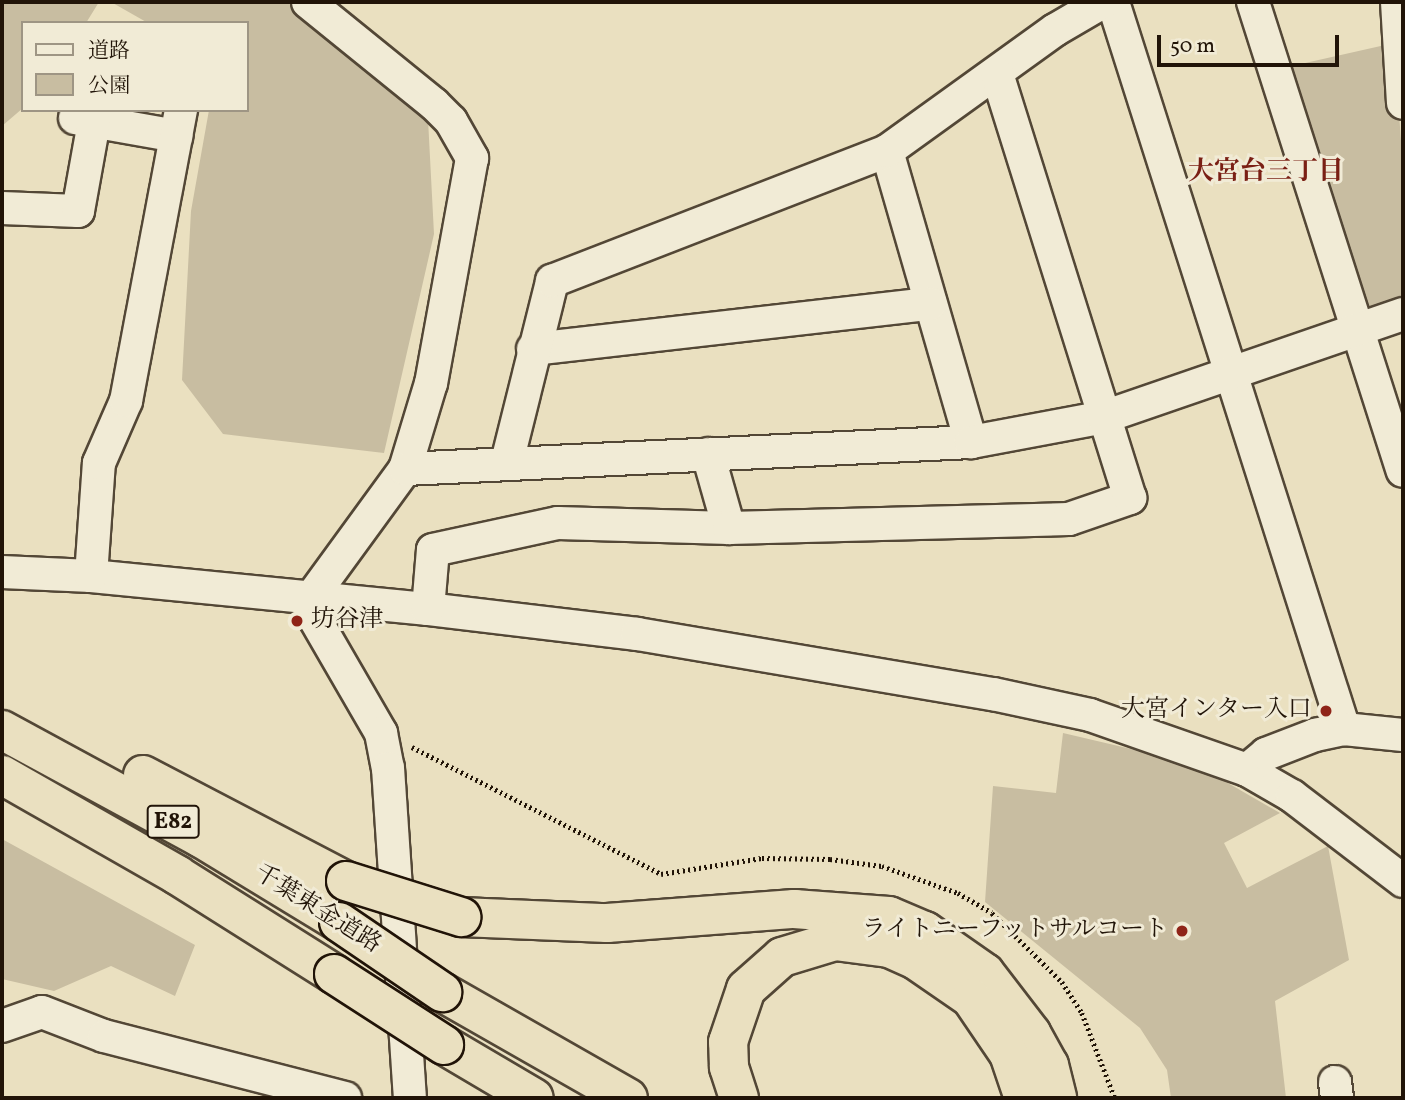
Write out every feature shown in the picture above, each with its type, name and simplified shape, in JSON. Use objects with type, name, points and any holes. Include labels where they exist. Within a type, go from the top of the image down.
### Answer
[{"type":"highway","points":[[2,708],[132,770],[346,881],[461,917],[607,923],[794,909],[889,916],[925,931],[985,973],[1031,1033],[1049,1065],[1057,1098]]},
{"type":"highway","name":"千葉東金道路","points":[[2,730],[201,838],[339,922],[442,992],[628,1098]]},
{"type":"highway","name":"千葉東金道路","points":[[2,775],[177,875],[444,1045],[534,1098]]},
{"type":"highway","points":[[739,1098],[729,1067],[728,1042],[746,989],[782,957],[835,942],[888,948],[916,960],[971,998],[1009,1054],[1024,1098]]},
{"type":"street","points":[[507,462],[552,281],[887,151],[998,74],[1055,30],[1103,2]]},
{"type":"street","points":[[1113,2],[1234,374],[1344,729]]},
{"type":"street","points":[[1254,2],[1400,451]]},
{"type":"street","points":[[1396,2],[1403,103]]},
{"type":"street","points":[[314,4],[434,104],[451,121],[472,158],[430,383],[405,468],[311,598],[315,619],[381,733],[388,768],[410,1098]]},
{"type":"street","points":[[428,608],[433,550],[558,523],[729,528],[1069,519],[1130,498],[998,74]]},
{"type":"street","points":[[2,208],[78,211],[84,120],[178,123],[126,401],[99,463],[91,576]]},
{"type":"street","points":[[887,151],[971,442]]},
{"type":"street","points":[[533,349],[930,304]]},
{"type":"street","points":[[405,468],[971,442],[1104,417],[1403,314]]},
{"type":"street","points":[[708,454],[729,528]]},
{"type":"street","points":[[2,572],[91,576],[428,608],[637,634],[993,694],[1090,715],[1247,769],[1292,796],[1403,881]]},
{"type":"street","points":[[1247,769],[1290,742],[1344,729],[1403,735]]},
{"type":"street","points":[[2,1026],[42,1012],[104,1036],[345,1098]]},
{"type":"green space","points":[[2,2],[99,2],[87,21],[21,21],[21,110],[2,126]]},
{"type":"green space","points":[[111,2],[288,2],[428,119],[434,234],[384,453],[223,434],[182,380],[191,211],[209,112],[248,112],[248,21],[144,21]]},
{"type":"green space","points":[[1394,43],[1403,169],[1403,309],[1367,312],[1283,68]]},
{"type":"green space","name":"ライトニーフットサルコート","points":[[1063,733],[1195,764],[1280,813],[1224,843],[1247,888],[1328,846],[1349,960],[1275,1001],[1286,1098],[1171,1098],[1167,1070],[1140,1028],[985,902],[993,786],[1056,793]]},
{"type":"green space","points":[[2,839],[195,945],[175,996],[111,966],[54,991],[2,979]]},
{"type":"place","name":"坊谷津","points":[[297,621]]},
{"type":"place","name":"大宮インター入口","points":[[1326,711]]},
{"type":"place","name":"ライトニーフットサルコート","points":[[1182,931]]},
{"type":"district","name":"大宮台三丁目","points":[[1266,173]]}]
